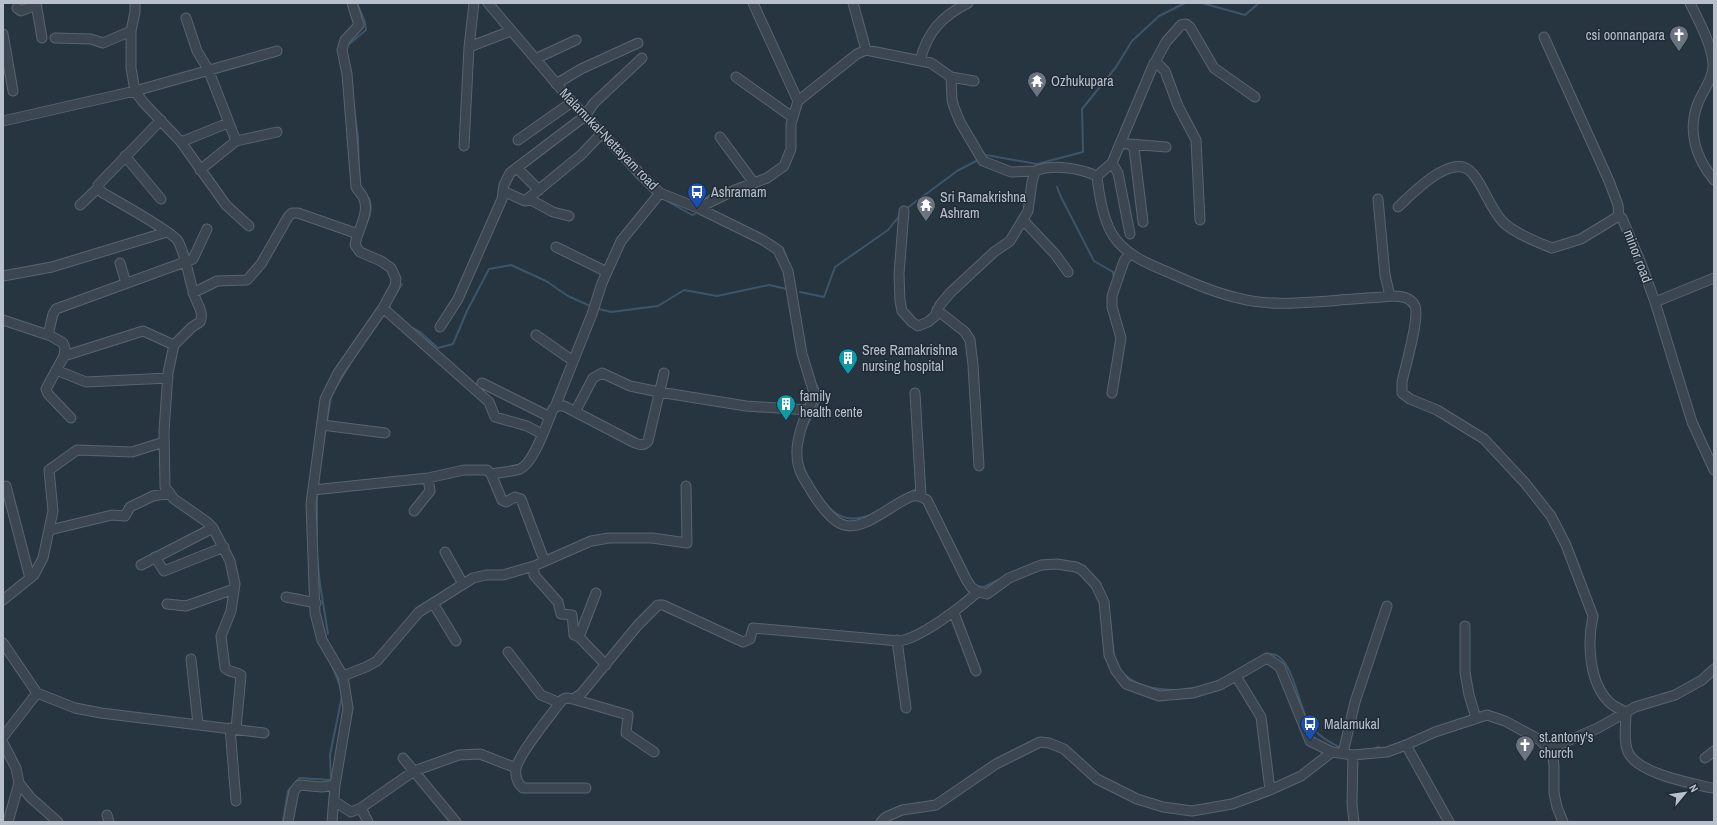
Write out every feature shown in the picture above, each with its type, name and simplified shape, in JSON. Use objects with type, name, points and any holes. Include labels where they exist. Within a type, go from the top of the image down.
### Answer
[{"type":"street","points":[[135,3],[135,12],[131,31],[131,68],[135,91],[143,102],[181,142],[226,205],[249,226]]},
{"type":"street","points":[[332,822],[335,786],[348,708],[343,676],[322,640],[315,613],[316,602],[311,504],[325,399],[331,386],[384,310],[395,286],[396,277],[392,270],[381,261],[362,253],[357,249],[355,244],[365,208],[363,196],[356,187],[347,74],[342,50],[345,40],[359,25],[352,3]]},
{"type":"street","points":[[464,146],[469,47],[474,3]]},
{"type":"street","name":"Malamukal-Nettayam road","points":[[488,3],[572,102],[652,186],[660,192],[698,208],[778,250],[788,271],[802,354],[814,392],[814,399],[808,410],[797,446],[798,463],[802,476],[826,512],[834,520],[841,524],[854,525],[878,517],[913,496],[921,496]]},
{"type":"street","points":[[753,3],[798,101]]},
{"type":"street","points":[[853,3],[866,50]]},
{"type":"street","points":[[920,60],[924,47],[936,27],[952,11],[968,3]]},
{"type":"street","points":[[1690,3],[1706,41],[1713,64],[1709,80],[1698,104],[1694,124],[1694,136],[1700,160],[1714,180]]},
{"type":"street","points":[[17,8],[21,11],[36,4],[42,38]]},
{"type":"street","points":[[186,18],[197,51],[208,69],[236,141]]},
{"type":"street","points":[[1097,176],[1112,163],[1125,144],[1154,64],[1166,42],[1179,27],[1186,24],[1190,27],[1214,68],[1255,97]]},
{"type":"street","points":[[55,38],[91,39],[103,43],[131,31]]},
{"type":"street","points":[[469,47],[511,31]]},
{"type":"street","points":[[3,34],[13,91]]},
{"type":"street","points":[[1544,37],[1609,181],[1618,205],[1619,216]]},
{"type":"street","points":[[535,59],[576,40]]},
{"type":"street","points":[[556,84],[581,70],[638,43]]},
{"type":"street","points":[[698,208],[767,178],[784,166],[791,149],[792,116],[798,101],[856,54],[866,50],[920,60],[931,63],[951,76],[974,81]]},
{"type":"street","points":[[3,121],[135,91],[208,69],[277,51]]},
{"type":"street","points":[[440,327],[458,299],[502,199],[504,185],[510,173],[585,116],[594,103],[642,58]]},
{"type":"street","points":[[1154,64],[1159,65],[1165,71],[1178,106],[1196,140],[1200,220]]},
{"type":"street","points":[[951,76],[952,100],[954,107],[960,122],[980,158],[1011,172],[1066,168],[1083,171],[1097,176]]},
{"type":"street","points":[[736,77],[792,116]]},
{"type":"street","points":[[518,140],[572,102]]},
{"type":"street","points":[[80,205],[98,188],[98,185],[160,120]]},
{"type":"street","points":[[181,142],[228,123]]},
{"type":"street","points":[[200,170],[236,141],[277,132]]},
{"type":"street","points":[[525,201],[602,133]]},
{"type":"street","points":[[720,137],[754,183]]},
{"type":"street","points":[[1125,144],[1166,147]]},
{"type":"street","points":[[1125,144],[1134,148],[1143,222]]},
{"type":"street","points":[[125,156],[161,199]]},
{"type":"street","points":[[1112,163],[1115,165],[1118,173],[1130,234]]},
{"type":"street","name":"minor road","points":[[1398,207],[1434,174],[1456,166],[1465,167],[1472,173],[1494,212],[1505,224],[1552,248],[1581,239],[1619,216],[1624,221],[1655,302],[1692,422],[1714,470]]},
{"type":"street","points":[[517,168],[539,190]]},
{"type":"street","points":[[904,210],[899,274],[902,311],[918,326],[928,322],[935,316],[940,305],[950,293],[994,252],[1010,241],[1028,211],[1032,182],[1036,171]]},
{"type":"street","points":[[1097,176],[1100,201],[1111,232],[1118,242],[1130,253],[1160,269],[1206,289],[1254,301],[1294,303],[1401,296],[1408,299],[1414,305],[1416,321],[1402,382],[1402,393],[1410,399],[1436,410],[1484,439],[1525,483],[1551,516],[1566,545],[1593,616],[1590,628],[1592,664],[1598,688],[1610,704],[1626,712]]},
{"type":"street","points":[[98,188],[103,193],[176,239],[185,261],[193,293],[201,310],[202,319],[200,322],[192,327],[174,345],[168,378],[164,442],[165,487],[174,499],[207,522],[213,528],[230,561],[234,589],[230,611],[221,636],[225,668],[229,671],[238,672],[241,675],[233,729],[236,801]]},
{"type":"street","points":[[503,191],[525,201],[532,200],[553,212],[568,216]]},
{"type":"street","points":[[491,474],[520,469],[525,466],[555,407],[607,272],[622,241],[660,192]]},
{"type":"street","points":[[1378,199],[1386,275],[1390,296]]},
{"type":"street","points":[[193,293],[217,281],[247,280],[261,264],[292,213],[298,213],[358,234]]},
{"type":"street","points":[[1023,220],[1055,254],[1068,272]]},
{"type":"street","points":[[48,335],[53,314],[56,309],[192,259],[207,229]]},
{"type":"street","points":[[3,276],[52,267],[167,232]]},
{"type":"street","points":[[556,247],[607,272]]},
{"type":"street","points":[[1112,393],[1121,338],[1112,307],[1112,296],[1124,261],[1130,253]]},
{"type":"street","points":[[120,263],[126,283]]},
{"type":"street","points":[[1655,302],[1714,278]]},
{"type":"street","points":[[384,310],[489,402],[495,417],[526,426],[542,434]]},
{"type":"street","points":[[937,310],[965,332],[970,340],[973,365],[979,466]]},
{"type":"street","points":[[3,320],[48,335],[63,343],[65,348],[64,356],[46,389],[48,394],[71,418]]},
{"type":"street","points":[[64,356],[143,331],[174,345]]},
{"type":"street","points":[[536,335],[573,361]]},
{"type":"street","points":[[56,370],[86,382],[168,378]]},
{"type":"street","points":[[575,412],[593,378],[602,373],[630,386],[659,392],[746,406],[808,410]]},
{"type":"street","points":[[555,407],[564,406],[635,443],[643,445],[648,441],[664,373]]},
{"type":"street","points":[[482,383],[550,417]]},
{"type":"street","points":[[915,393],[921,496],[927,500],[966,580],[971,587],[978,592],[987,594],[1009,578],[1041,565],[1057,564],[1076,567],[1082,570],[1096,585],[1104,602],[1109,655],[1116,671],[1126,684],[1159,696],[1193,693],[1220,685],[1267,658],[1280,667],[1310,740],[1332,752],[1353,755],[1387,752],[1435,732],[1487,715],[1505,721],[1540,740],[1549,749],[1553,756],[1554,793],[1557,807],[1563,822]]},
{"type":"street","points":[[322,425],[385,433]]},
{"type":"street","points":[[3,600],[34,575],[43,558],[53,511],[49,470],[77,450],[132,452],[164,442]]},
{"type":"street","points":[[313,490],[428,478],[464,470],[489,470],[502,500],[506,502],[517,497],[521,500],[544,560]]},
{"type":"street","points":[[414,511],[430,492],[428,478]]},
{"type":"street","points":[[6,486],[30,578]]},
{"type":"street","points":[[343,676],[377,661],[419,612],[473,578],[480,576],[503,575],[534,566],[544,560],[591,541],[609,538],[652,538],[688,543],[686,486]]},
{"type":"street","points":[[50,530],[112,515],[125,516],[130,508],[153,496],[170,493]]},
{"type":"street","points":[[141,565],[213,528]]},
{"type":"street","points":[[155,557],[164,571],[224,547]]},
{"type":"street","points":[[445,552],[463,584]]},
{"type":"street","points":[[534,566],[534,574],[558,602],[561,614],[572,615],[574,635],[579,637],[606,664]]},
{"type":"street","points":[[167,604],[186,606],[234,589]]},
{"type":"street","points":[[573,699],[581,694],[638,625],[654,608],[661,605],[743,642],[750,639],[753,628],[897,640],[908,639],[954,613],[978,592]]},
{"type":"street","points":[[579,637],[596,594]]},
{"type":"street","points":[[286,597],[316,602]]},
{"type":"street","points":[[434,603],[456,641]]},
{"type":"street","points":[[1343,753],[1355,702],[1386,606]]},
{"type":"street","points":[[954,613],[976,671]]},
{"type":"street","points":[[1465,626],[1465,672],[1469,695],[1476,718]]},
{"type":"street","points":[[897,640],[906,708]]},
{"type":"street","points":[[3,643],[37,694],[75,708],[88,711],[264,733]]},
{"type":"street","points":[[508,652],[541,695],[560,703]]},
{"type":"street","points":[[191,659],[198,724]]},
{"type":"street","points":[[1549,749],[1598,728],[1635,707],[1674,695],[1702,680],[1714,669]]},
{"type":"street","points":[[1236,676],[1261,717],[1270,790]]},
{"type":"street","points":[[3,737],[37,694]]},
{"type":"street","points":[[586,788],[525,788],[521,786],[518,781],[516,768],[522,755],[564,698],[573,699],[628,715],[626,733],[654,752]]},
{"type":"street","points":[[1626,712],[1626,742],[1629,754],[1634,761],[1644,767],[1672,778],[1712,788]]},
{"type":"street","points":[[881,822],[886,817],[902,810],[936,805],[996,764],[1040,742],[1049,743],[1064,749],[1097,779],[1138,799],[1163,807],[1192,811],[1232,804],[1270,790],[1301,776],[1332,752]]},
{"type":"street","points":[[3,743],[16,768],[19,783],[30,797],[58,822]]},
{"type":"street","points":[[1406,745],[1449,822]]},
{"type":"street","points":[[1705,758],[1714,751]]},
{"type":"street","points":[[334,801],[351,812],[361,808],[414,771],[459,755],[480,754],[516,768]]},
{"type":"street","points":[[1353,755],[1352,804],[1354,822]]},
{"type":"street","points":[[403,758],[456,822]]},
{"type":"street","points":[[8,822],[19,783]]},
{"type":"street","points":[[288,822],[294,791],[299,785],[322,787],[335,786]]},
{"type":"street","points":[[361,808],[368,822]]},
{"type":"waterway","points":[[348,45],[366,30],[365,22],[357,3]]},
{"type":"waterway","points":[[984,157],[986,155],[1037,164],[1083,152],[1082,109],[1116,67],[1132,41],[1159,16],[1185,3]]},
{"type":"waterway","points":[[1202,3],[1245,15],[1259,3]]},
{"type":"waterway","points":[[509,35],[517,44]]},
{"type":"waterway","points":[[354,108],[358,137],[359,173]]},
{"type":"waterway","points":[[615,153],[636,177],[653,193]]},
{"type":"waterway","points":[[906,209],[957,171],[978,160]]},
{"type":"waterway","points":[[1057,187],[1094,261],[1113,272],[1114,279]]},
{"type":"waterway","points":[[698,203],[710,195]]},
{"type":"waterway","points":[[660,197],[692,215],[695,214]]},
{"type":"waterway","points":[[366,223],[370,211],[369,198]]},
{"type":"waterway","points":[[800,292],[824,297],[835,267],[888,230],[900,215]]},
{"type":"waterway","points":[[771,240],[783,248],[788,261]]},
{"type":"waterway","points":[[412,328],[420,332],[438,348],[453,344],[467,311],[489,269],[511,265],[546,281],[568,296],[588,305]]},
{"type":"waterway","points":[[395,295],[402,284]]},
{"type":"waterway","points":[[599,309],[611,312],[658,306],[684,290],[717,296],[769,285],[787,289]]},
{"type":"waterway","points":[[335,389],[350,364]]},
{"type":"waterway","points":[[806,428],[818,406],[820,395],[819,389],[815,383]]},
{"type":"waterway","points":[[327,421],[331,397]]},
{"type":"waterway","points":[[907,494],[917,489]]},
{"type":"waterway","points":[[317,496],[317,536]]},
{"type":"waterway","points":[[824,502],[834,512],[845,518],[857,518],[871,515]]},
{"type":"waterway","points":[[317,557],[328,634]]},
{"type":"waterway","points":[[977,586],[984,587],[1000,579]]},
{"type":"waterway","points":[[1110,619],[1114,655]]},
{"type":"waterway","points":[[1268,655],[1276,655],[1283,660],[1293,680],[1305,714],[1311,726],[1322,737],[1341,748]]},
{"type":"waterway","points":[[332,666],[340,686]]},
{"type":"waterway","points":[[1125,675],[1143,685],[1177,690]]},
{"type":"waterway","points":[[1186,689],[1195,688]]},
{"type":"waterway","points":[[295,783],[299,778],[331,780],[330,755],[342,696]]},
{"type":"waterway","points":[[1373,749],[1379,747]]},
{"type":"waterway","points":[[283,822],[288,791],[292,787]]},
{"type":"place","name":"csi oonnanpara","points":[[1679,52]]},
{"type":"place","name":"Ozhukupara","points":[[1037,98]]},
{"type":"place","name":"Ashramam","points":[[697,209]]},
{"type":"place","name":"Sri Ramakrishna Ashram","points":[[926,222]]},
{"type":"place","name":"Sree Ramakrishna nursing hospital","points":[[848,375]]},
{"type":"place","name":"family health cente","points":[[786,421]]},
{"type":"place","name":"Malamukal","points":[[1310,741]]},
{"type":"place","name":"st.antony's church","points":[[1525,762]]}]
